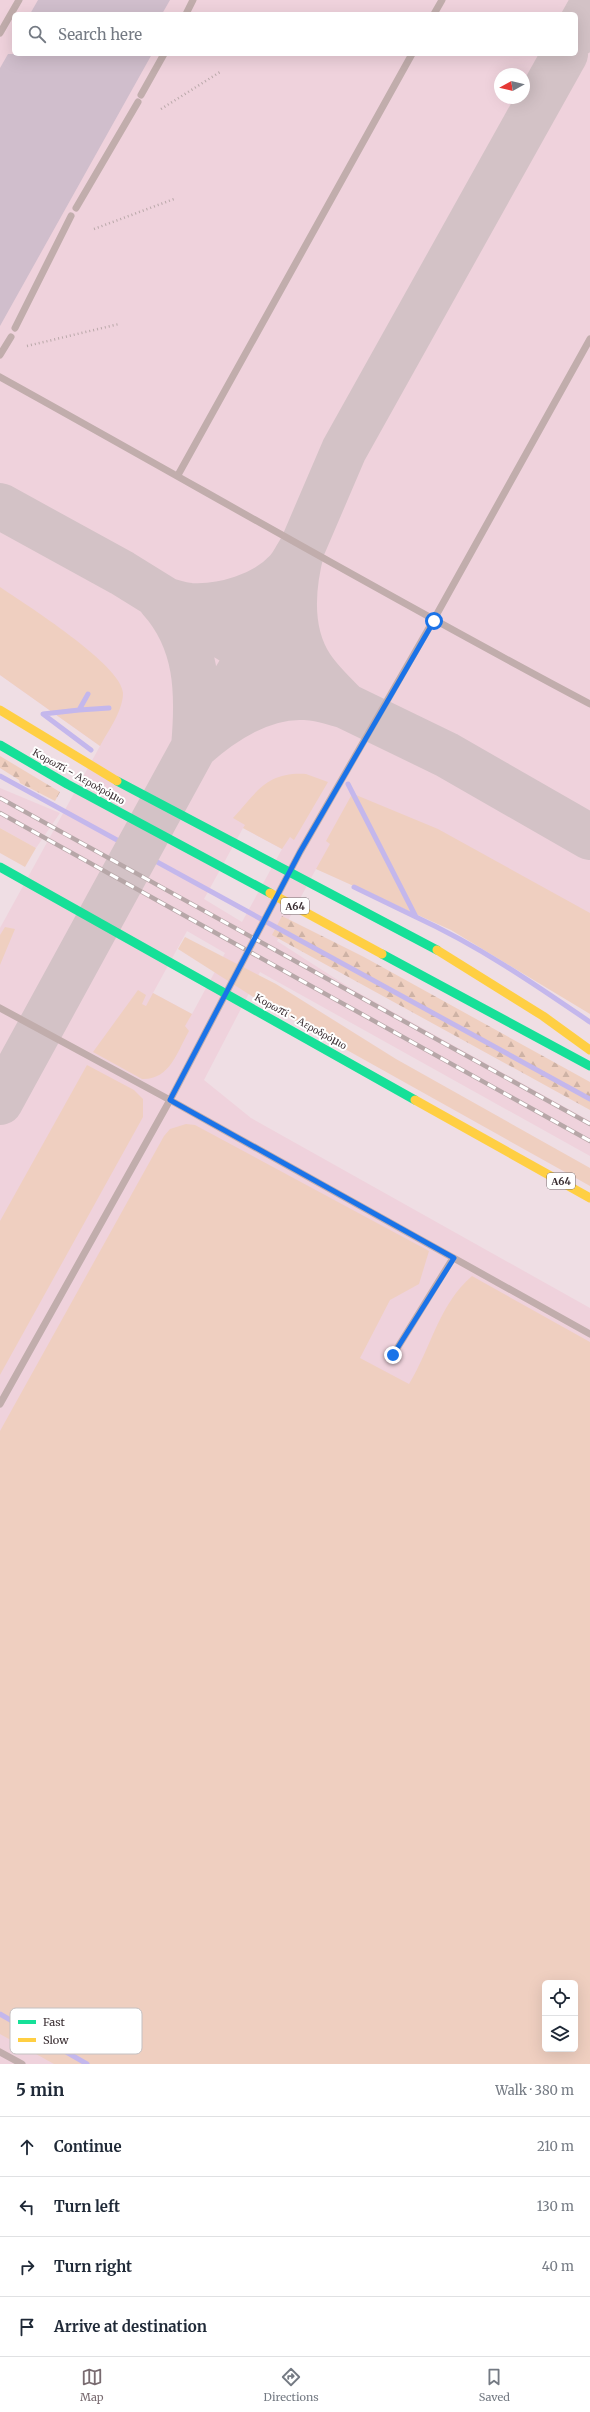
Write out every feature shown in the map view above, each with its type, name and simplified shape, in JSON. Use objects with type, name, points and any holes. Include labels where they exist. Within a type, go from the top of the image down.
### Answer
[{"type":"highway","points":[[0,710],[95,769],[341,901],[448,955],[543,1016],[590,1050]]},
{"type":"highway","name":"Κορωπί - Αεροδρόμιο","points":[[0,745],[74,787],[590,1066]]},
{"type":"highway","name":"Κορωπί - Αεροδρόμιο","points":[[0,867],[590,1198]]},
{"type":"lane","points":[[12,12],[19,0]]},
{"type":"lane","points":[[187,12],[193,0]]},
{"type":"lane","points":[[435,12],[442,0]]},
{"type":"lane","points":[[0,33],[12,12]]},
{"type":"lane","points":[[76,208],[140,99],[163,56]]},
{"type":"lane","points":[[178,475],[411,56]]},
{"type":"lane","points":[[15,328],[71,216]]},
{"type":"lane","points":[[0,355],[11,337]]},
{"type":"lane","points":[[0,1404],[170,1100],[300,852],[434,621],[590,339]]},
{"type":"lane","points":[[0,377],[178,475],[302,548],[434,621],[590,704]]},
{"type":"lane","points":[[0,1008],[170,1100],[590,1334]]},
{"type":"lane","points":[[393,1355],[454,1258]]},
{"type":"lane","points":[[0,2052],[22,2064]]},
{"type":"path","points":[[161,109],[220,72]]},
{"type":"path","points":[[94,229],[174,199]]},
{"type":"path","points":[[27,346],[119,324]]},
{"type":"shaded area","points":[[0,0],[590,0],[590,982],[316,869],[277,941],[350,988],[590,1121],[590,1156],[260,972],[204,1080],[251,1118],[590,1308],[590,2064],[0,2064],[0,928],[100,746],[0,675]],"holes":[[[243,828],[282,849],[242,922],[204,899]],[[187,931],[225,953],[192,1014],[153,993]]]},
{"type":"shaded area","points":[[0,788],[60,813],[36,848],[0,828]]},
{"type":"green space","points":[[0,587],[70,636],[107,667],[118,681],[123,693],[121,707],[100,746],[0,675]]},
{"type":"green space","points":[[0,756],[60,792],[55,801],[20,783],[19,780],[0,768]]},
{"type":"green space","points":[[292,774],[306,774],[328,782],[294,840],[290,837],[282,849],[243,828],[245,825],[233,818],[256,792],[272,780],[281,776]]},
{"type":"green space","points":[[356,795],[438,829],[590,913],[590,1014],[451,930],[316,869],[330,844],[326,841],[351,796]]},
{"type":"green space","points":[[0,828],[36,848],[25,867],[0,853]]},
{"type":"green space","points":[[282,916],[364,957],[590,1082],[590,1110],[272,935]]},
{"type":"green space","points":[[5,927],[15,929],[0,965],[0,935]]},
{"type":"green space","points":[[185,937],[276,984],[396,1059],[590,1168],[590,1186],[261,1002],[178,949]]},
{"type":"green space","points":[[138,990],[146,995],[142,1004],[146,1006],[153,993],[192,1014],[185,1026],[189,1031],[172,1063],[166,1070],[152,1078],[142,1079],[93,1052]]},
{"type":"green space","points":[[87,1065],[134,1090],[143,1099],[143,1117],[0,1375],[0,1221]]},
{"type":"green space","points":[[186,1124],[195,1125],[429,1251],[419,1284],[390,1300],[360,1358],[409,1384],[443,1313],[461,1287],[472,1276],[590,1342],[590,2064],[54,2064],[36,2054],[142,2054],[142,2008],[10,2008],[10,2040],[0,2034],[0,1431],[164,1136],[170,1129]]},
{"type":"building","points":[[38,0],[170,0],[163,12],[31,12]]},
{"type":"building","points":[[8,54],[12,54],[12,56],[151,56],[0,326],[0,68]]},
{"type":"waterway","points":[[88,694],[79,710],[109,708]]},
{"type":"waterway","points":[[79,710],[43,714],[91,750]]},
{"type":"waterway","points":[[0,776],[590,1099]]},
{"type":"waterway","points":[[348,784],[416,917],[354,887]]},
{"type":"waterway","points":[[416,917],[484,953],[527,979],[590,1022]]},
{"type":"waterway","points":[[0,2014],[10,2020]]},
{"type":"waterway","points":[[70,2054],[87,2064]]},
{"type":"taxiway","points":[[578,30],[590,9]]},
{"type":"taxiway","points":[[0,1102],[194,747],[251,653],[302,548],[344,450],[564,56]]},
{"type":"taxiway","points":[[0,506],[122,573],[251,653],[346,706],[447,755],[590,837]]},
{"type":"taxiway","points":[[302,548],[294,593],[295,624],[298,639],[311,667],[328,688],[346,706],[309,697],[274,700],[259,705],[231,719],[205,737],[194,747],[196,707],[193,668],[189,650],[173,615],[160,599],[190,606],[216,605],[242,599],[255,594],[278,580],[289,569],[302,548]]},
{"type":"railway","points":[[0,798],[590,1124]]},
{"type":"railway","points":[[0,813],[590,1141]]},
{"type":"traffic: fast","points":[[0,745],[67,784],[270,893]]},
{"type":"traffic: fast","points":[[117,781],[437,950]]},
{"type":"traffic: fast","points":[[0,867],[415,1100]]},
{"type":"traffic: fast","points":[[382,954],[590,1066]]},
{"type":"traffic: slow","points":[[0,710],[117,781]]},
{"type":"traffic: slow","points":[[270,893],[382,954]]},
{"type":"traffic: slow","points":[[437,950],[543,1016],[590,1050]]},
{"type":"traffic: slow","points":[[415,1100],[590,1198]]},
{"type":"route","points":[[393,1355],[454,1258],[170,1100],[300,852],[434,621]]}]
